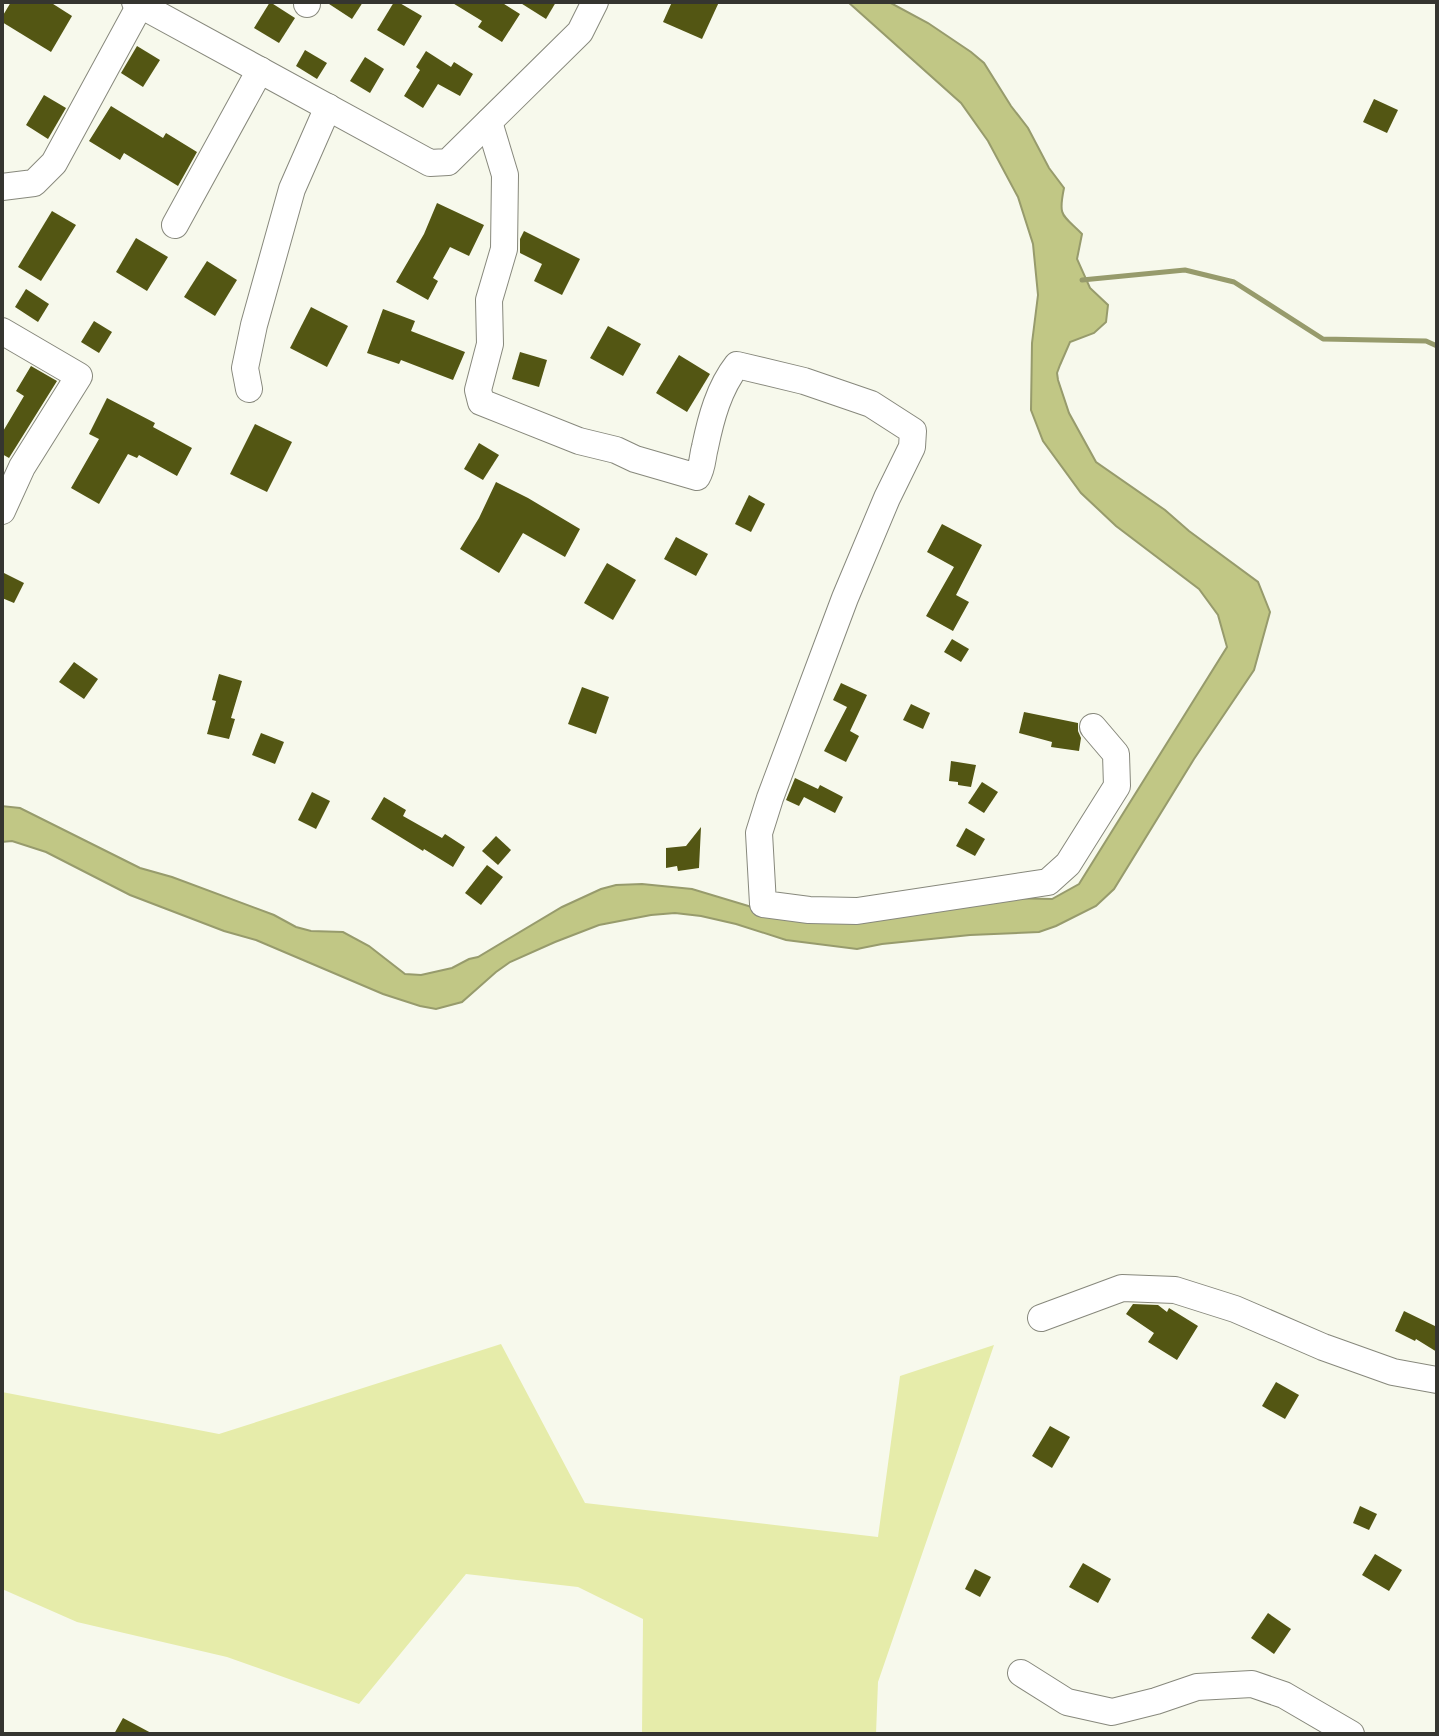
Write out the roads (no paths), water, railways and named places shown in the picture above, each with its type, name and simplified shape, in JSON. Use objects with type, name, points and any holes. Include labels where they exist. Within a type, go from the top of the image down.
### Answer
[{"type":"street","points":[[2,187],[34,183],[54,163],[138,4],[430,163],[448,162],[489,122],[580,32],[595,2]]},
{"type":"street","points":[[175,225],[260,70]]},
{"type":"street","points":[[249,389],[245,368],[254,325],[292,189],[328,107]]},
{"type":"street","points":[[489,122],[505,175],[504,249],[489,300],[490,344],[478,390],[481,402],[579,441],[697,477],[726,378],[737,365],[804,381],[871,404],[913,431],[912,447],[845,598],[770,798],[759,833],[763,904],[809,910],[857,911],[1048,882],[1068,864],[1117,786],[1116,754],[1093,727]]},
{"type":"street","points":[[2,331],[79,376],[22,467],[2,511]]},
{"type":"street","points":[[1041,1318],[1122,1288],[1175,1290],[1235,1309],[1323,1347],[1393,1372],[1437,1380]]},
{"type":"street","points":[[1021,1673],[1067,1702],[1112,1712],[1197,1687],[1252,1684],[1284,1695],[1351,1734]]},
{"type":"waterway","points":[[1082,280],[1185,270],[1234,282],[1323,339],[1426,341],[1437,346]]}]
